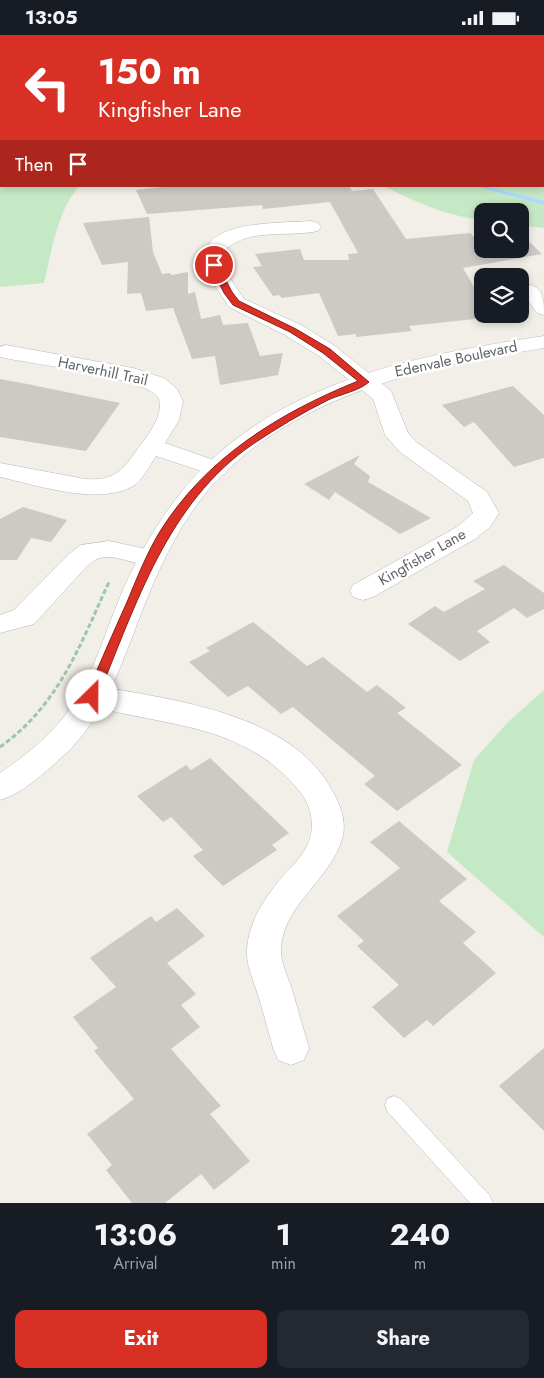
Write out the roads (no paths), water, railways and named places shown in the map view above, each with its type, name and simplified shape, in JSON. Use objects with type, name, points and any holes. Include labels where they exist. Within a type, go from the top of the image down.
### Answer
[{"type":"street","name":"Kingfisher Lane","points":[[311,227],[244,233],[213,239],[214,248],[212,255],[220,279],[228,293],[236,303],[293,330],[326,351],[383,396],[397,435],[408,447],[478,497],[486,513],[482,521],[466,533],[363,591]]},
{"type":"street","points":[[531,291],[544,309]]},
{"type":"street","name":"Edenvale Boulevard","points":[[0,788],[49,753],[74,724],[92,696],[151,558],[165,533],[186,503],[216,469],[247,444],[284,419],[326,397],[365,382],[432,362],[544,342]]},
{"type":"street","name":"Harverhill Trail","points":[[0,470],[85,487],[100,488],[124,481],[132,474],[170,417],[173,405],[169,395],[162,386],[150,380],[134,375],[6,352]]},
{"type":"street","points":[[151,446],[216,469]]},
{"type":"street","points":[[0,624],[24,617],[78,560],[90,551],[109,549],[151,558]]},
{"type":"street","points":[[92,696],[206,719],[236,729],[284,755],[307,775],[322,797],[328,819],[326,839],[318,857],[279,904],[267,930],[264,957],[291,1048]]},
{"type":"lane","points":[[394,1105],[483,1203]]},
{"type":"waterway","points":[[482,187],[544,203]]}]
